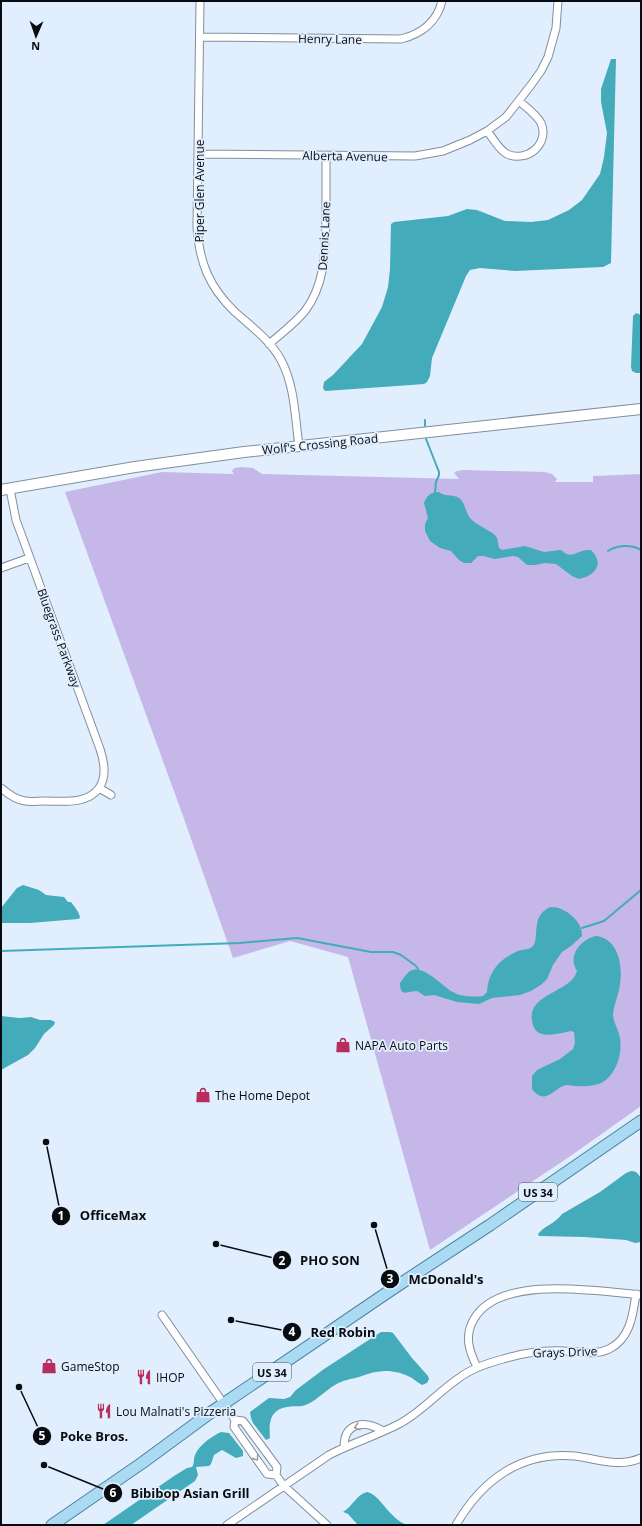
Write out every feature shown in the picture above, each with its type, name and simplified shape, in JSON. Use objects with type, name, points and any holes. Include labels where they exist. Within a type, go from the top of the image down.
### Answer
[{"type":"main road","name":"Wolf's Crossing Road","points":[[6,489],[135,467],[299,446],[641,409]]},
{"type":"main road","name":"US 34","points":[[52,1525],[224,1404],[394,1288],[490,1225],[641,1121]]},
{"type":"street","name":"Piper Glen Avenue","points":[[200,1],[198,240],[204,268],[213,286],[223,299],[269,344],[281,362],[289,380],[299,446]]},
{"type":"street","name":"Henry Lane","points":[[200,37],[401,39],[423,30],[431,23],[440,10],[442,1]]},
{"type":"street","name":"Alberta Avenue","points":[[198,154],[415,156],[444,151],[470,140],[487,131],[506,117],[541,71],[548,56],[556,28],[558,1]]},
{"type":"street","points":[[487,131],[499,147],[507,154],[515,156],[525,155],[535,151],[541,143],[543,132],[540,122],[519,101]]},
{"type":"street","name":"Dennis Lane","points":[[269,344],[306,310],[315,294],[321,278],[325,250],[326,156]]},
{"type":"street","name":"Bluegrass Parkway","points":[[6,489],[29,558],[100,749],[103,760],[104,774],[99,788]]},
{"type":"street","points":[[1,568],[29,558]]},
{"type":"street","points":[[1,788],[9,795],[24,801],[74,801],[88,797],[99,788],[111,795]]},
{"type":"street","points":[[477,1368],[470,1354],[468,1344],[470,1324],[476,1314],[486,1304],[494,1299],[507,1294],[562,1288],[578,1288],[638,1294]]},
{"type":"street","name":"Grays Drive","points":[[227,1525],[283,1485],[323,1459],[344,1447],[399,1424],[417,1413],[460,1377],[477,1368],[503,1359],[524,1354],[564,1351],[593,1353],[609,1349],[617,1343],[629,1327],[638,1294]]},
{"type":"street","points":[[162,1315],[235,1420],[234,1428],[267,1474],[276,1475]]},
{"type":"street","points":[[235,1420],[243,1421],[277,1467],[276,1475],[283,1485],[327,1525]]},
{"type":"street","points":[[344,1447],[344,1439],[347,1431],[353,1427],[368,1425],[375,1426],[383,1431]]},
{"type":"street","points":[[456,1525],[466,1507],[491,1480],[518,1465],[548,1457],[574,1456],[617,1463],[628,1462],[641,1458]]},
{"type":"shaded area","points":[[234,468],[253,468],[262,474],[459,479],[454,473],[464,470],[545,472],[552,474],[557,479],[555,482],[593,482],[593,476],[641,474],[641,1106],[572,1155],[430,1250],[348,957],[290,941],[233,958],[65,492],[162,472],[234,474],[232,471]]},
{"type":"water","points":[[611,59],[616,59],[611,263],[603,267],[515,271],[480,268],[470,270],[466,276],[432,358],[430,376],[427,382],[424,384],[325,391],[323,388],[324,382],[333,375],[362,344],[382,307],[388,287],[390,269],[391,224],[394,222],[448,216],[467,209],[477,210],[505,221],[531,222],[548,220],[569,210],[582,200],[600,174],[604,157],[607,133],[601,102],[601,89]]},
{"type":"water","points":[[636,313],[641,315],[641,373],[632,371],[631,367],[633,316]]},
{"type":"water","points":[[439,492],[455,496],[460,499],[470,518],[497,538],[499,548],[502,550],[525,546],[544,552],[561,550],[572,555],[582,551],[591,550],[595,555],[598,565],[594,572],[590,575],[579,579],[572,576],[556,564],[545,563],[527,565],[518,557],[513,556],[495,559],[478,556],[471,563],[464,563],[451,551],[440,548],[430,541],[425,531],[425,524],[428,518],[424,503],[430,494]]},
{"type":"water","points":[[23,885],[39,890],[46,895],[64,897],[68,902],[71,902],[74,905],[80,918],[30,923],[1,923],[1,908],[17,888]]},
{"type":"water","points":[[550,907],[561,909],[572,916],[579,925],[582,936],[562,952],[553,965],[547,979],[531,991],[520,995],[492,998],[479,1004],[457,1002],[434,995],[425,996],[417,991],[405,993],[401,991],[400,983],[410,971],[415,969],[427,973],[456,994],[483,996],[487,992],[492,972],[500,962],[511,954],[532,947],[536,939],[537,922],[544,911]]},
{"type":"water","points":[[596,936],[603,938],[614,947],[620,961],[621,977],[619,992],[613,1014],[621,1045],[618,1062],[606,1080],[598,1084],[589,1086],[564,1085],[548,1095],[540,1096],[532,1089],[532,1076],[537,1070],[560,1059],[573,1049],[575,1043],[574,1032],[571,1031],[549,1035],[539,1033],[533,1025],[532,1014],[535,1006],[541,1000],[573,979],[577,971],[574,965],[574,960],[577,949],[585,941]]},
{"type":"water","points":[[1,1016],[20,1018],[31,1017],[55,1022],[28,1055],[1,1070]]},
{"type":"water","points":[[631,1171],[636,1172],[641,1178],[641,1242],[635,1243],[626,1240],[584,1237],[539,1236],[538,1234],[541,1231],[557,1220],[562,1214],[600,1192]]},
{"type":"water","points":[[381,1332],[393,1333],[428,1376],[429,1379],[427,1383],[422,1385],[405,1375],[385,1371],[372,1373],[338,1383],[308,1404],[287,1407],[273,1414],[270,1423],[270,1438],[266,1440],[253,1423],[250,1412],[269,1398],[284,1399],[290,1397],[296,1390],[324,1369]]},
{"type":"water","points":[[221,1432],[229,1433],[243,1451],[243,1456],[236,1458],[222,1450],[214,1455],[209,1466],[196,1467],[198,1475],[195,1481],[131,1525],[103,1525],[174,1476],[187,1468],[192,1467],[195,1455],[199,1448],[210,1438]]},
{"type":"water","points":[[367,1492],[376,1497],[400,1522],[407,1525],[358,1525],[348,1514],[343,1512],[363,1493]]},
{"type":"waterway","points":[[425,420],[425,426]]},
{"type":"waterway","points":[[426,439],[439,472],[435,492]]},
{"type":"waterway","points":[[608,551],[616,547],[624,546],[641,550]]},
{"type":"waterway","points":[[582,928],[604,921],[641,890]]},
{"type":"waterway","points":[[1,951],[240,943],[297,938],[371,952],[393,952],[401,955],[418,969]]},
{"type":"place","name":"NAPA Auto Parts","points":[[343,1045]]},
{"type":"place","name":"The Home Depot","points":[[203,1095]]},
{"type":"place","name":"OfficeMax","points":[[46,1142]]},
{"type":"place","name":"McDonald's","points":[[374,1225]]},
{"type":"place","name":"PHO SON","points":[[216,1244]]},
{"type":"place","name":"Red Robin","points":[[231,1320]]},
{"type":"place","name":"GameStop","points":[[49,1366]]},
{"type":"place","name":"IHOP","points":[[144,1377]]},
{"type":"place","name":"Poke Bros.","points":[[19,1387]]},
{"type":"place","name":"Lou Malnati's Pizzeria","points":[[104,1411]]},
{"type":"place","name":"Bibibop Asian Grill","points":[[44,1465]]}]
